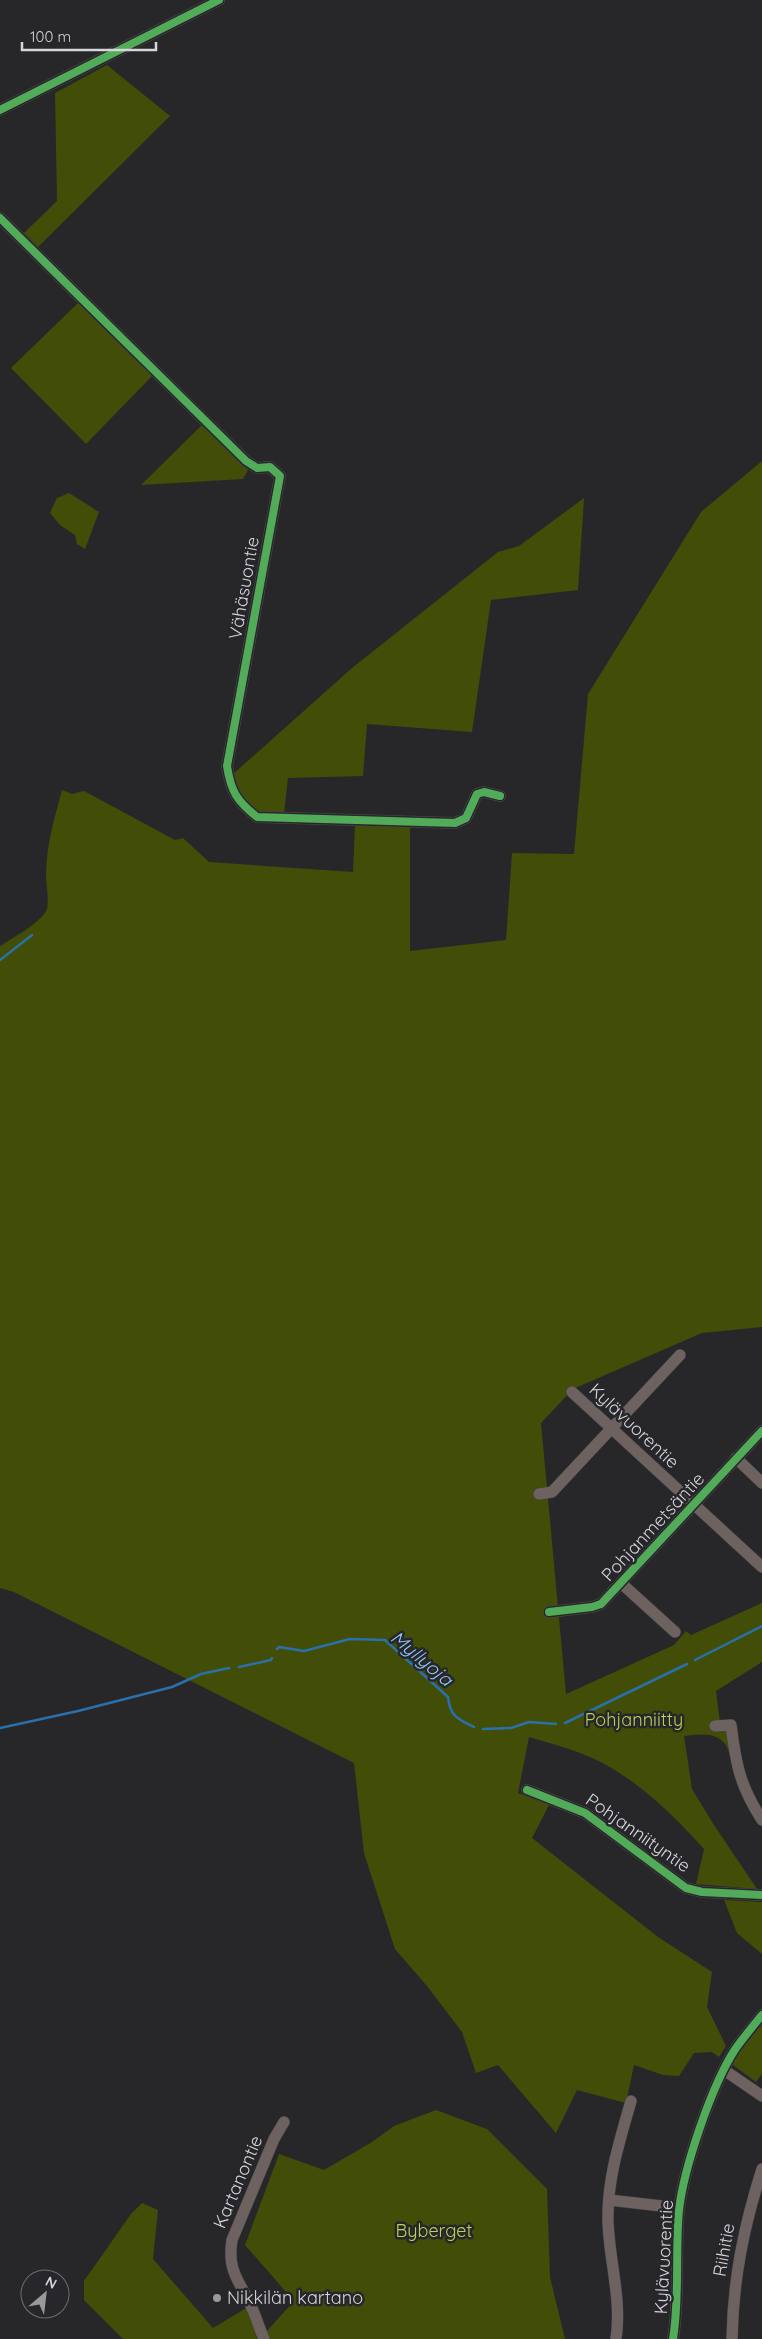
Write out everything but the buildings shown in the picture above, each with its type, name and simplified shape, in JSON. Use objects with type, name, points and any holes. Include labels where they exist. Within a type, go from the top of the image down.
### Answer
[{"type":"street","points":[[0,110],[220,0]]},
{"type":"street","name":"Vähäsuontie","points":[[0,218],[246,461],[257,468],[270,467],[280,476],[227,766],[229,783],[240,803],[257,817],[455,823],[466,818],[477,794],[484,792],[500,796]]},
{"type":"street","points":[[539,1494],[552,1492],[680,1355]]},
{"type":"street","name":"Kylävuorentie","points":[[572,1392],[762,1567]]},
{"type":"street","name":"Pohjanmetsäntie","points":[[549,1612],[592,1607],[601,1604],[762,1431]]},
{"type":"street","points":[[736,1458],[762,1483]]},
{"type":"street","points":[[622,1583],[675,1632]]},
{"type":"street","points":[[715,1726],[731,1725],[735,1760],[742,1785],[762,1820]]},
{"type":"street","name":"Pohjanniityntie","points":[[527,1790],[585,1813],[686,1888],[702,1892],[762,1895]]},
{"type":"street","name":"Kylävuorentie","points":[[673,2339],[680,2208],[690,2162],[701,2126],[724,2070],[736,2049],[762,2015]]},
{"type":"street","points":[[724,2070],[762,2096]]},
{"type":"street","points":[[616,2339],[618,2314],[608,2221],[608,2200],[612,2171],[631,2100]]},
{"type":"street","name":"Kartanontie","points":[[264,2339],[251,2305],[233,2273],[230,2254],[232,2240],[274,2139],[284,2122]]},
{"type":"street","name":"Riihitie","points":[[732,2339],[732,2301],[746,2222],[762,2169]]},
{"type":"street","points":[[608,2200],[680,2208]]},
{"type":"green space","points":[[107,65],[170,116],[38,247],[24,233],[57,201],[55,93]]},
{"type":"green space","points":[[79,302],[153,375],[86,444],[11,368]]},
{"type":"green space","points":[[202,425],[248,470],[243,479],[141,485]]},
{"type":"green space","name":"Pohjanniitty","points":[[762,461],[762,1327],[702,1333],[573,1389],[541,1423],[566,1694],[674,1645],[686,1631],[691,1635],[762,1603],[762,1662],[716,1691],[720,1723],[738,1732],[736,1744],[729,1752],[722,1740],[711,1735],[684,1736],[692,1789],[757,1889],[696,1884],[704,1849],[659,1804],[635,1783],[599,1761],[570,1749],[529,1737],[518,1793],[549,1805],[532,1838],[658,1937],[712,1972],[707,2007],[726,2046],[719,2057],[712,2052],[694,2053],[679,2076],[663,2075],[634,2065],[626,2103],[577,2090],[556,2133],[498,2065],[476,2073],[462,2032],[427,1986],[395,1949],[364,1853],[354,1763],[14,1592],[0,1588],[0,946],[32,926],[46,911],[48,904],[46,873],[48,851],[51,831],[62,790],[72,794],[84,791],[175,840],[183,838],[209,862],[353,872],[355,825],[410,827],[410,951],[506,940],[512,853],[574,854],[588,694],[701,512]]},
{"type":"green space","points":[[69,493],[99,512],[85,549],[77,544],[75,535],[60,525],[50,513],[57,498]]},
{"type":"green space","points":[[584,498],[578,590],[491,600],[472,732],[367,724],[363,776],[288,778],[284,814],[259,814],[241,800],[232,775],[352,668],[498,552],[519,546]]},
{"type":"green space","points":[[724,1900],[762,1902],[762,1954],[737,1933]]},
{"type":"green space","points":[[762,2025],[762,2074],[756,2082],[733,2065],[739,2051]]},
{"type":"green space","name":"Byberget","points":[[436,2110],[487,2129],[547,2189],[550,2277],[565,2339],[269,2339],[266,2332],[294,2301],[245,2245],[279,2154],[324,2170],[372,2142],[394,2126]]},
{"type":"green space","points":[[142,2203],[158,2210],[153,2259],[213,2328],[248,2307],[257,2339],[123,2339],[84,2300],[84,2281],[131,2214]]},
{"type":"waterway","points":[[0,960],[32,935]]},
{"type":"waterway","name":"Myllyoja","points":[[695,1660],[762,1626]]},
{"type":"waterway","name":"Myllyoja","points":[[277,1649],[279,1647],[304,1651],[350,1639],[385,1640],[448,1697],[455,1716],[474,1727]]},
{"type":"waterway","name":"Myllyoja","points":[[239,1667],[271,1660],[272,1658]]},
{"type":"waterway","name":"Myllyoja","points":[[565,1723],[687,1664]]},
{"type":"waterway","name":"Myllyoja","points":[[0,1728],[78,1711],[172,1687],[201,1674],[229,1668]]},
{"type":"waterway","name":"Myllyoja","points":[[483,1729],[511,1728],[529,1722],[556,1724]]},
{"type":"cycle path","points":[[0,110],[219,0]]},
{"type":"cycle path","points":[[0,218],[246,461],[257,468],[270,467],[280,476],[227,766],[233,789],[244,806],[257,817],[455,823],[466,818],[477,794],[484,792],[500,796]]},
{"type":"cycle path","points":[[549,1612],[592,1607],[601,1604],[762,1431]]},
{"type":"cycle path","points":[[527,1790],[585,1813],[686,1888],[702,1892],[762,1895]]},
{"type":"cycle path","points":[[673,2339],[676,2307],[679,2210],[693,2149],[700,2126],[727,2064],[736,2048],[762,2015]]},
{"type":"place","name":"Nikkilän kartano","points":[[217,2298]]}]
